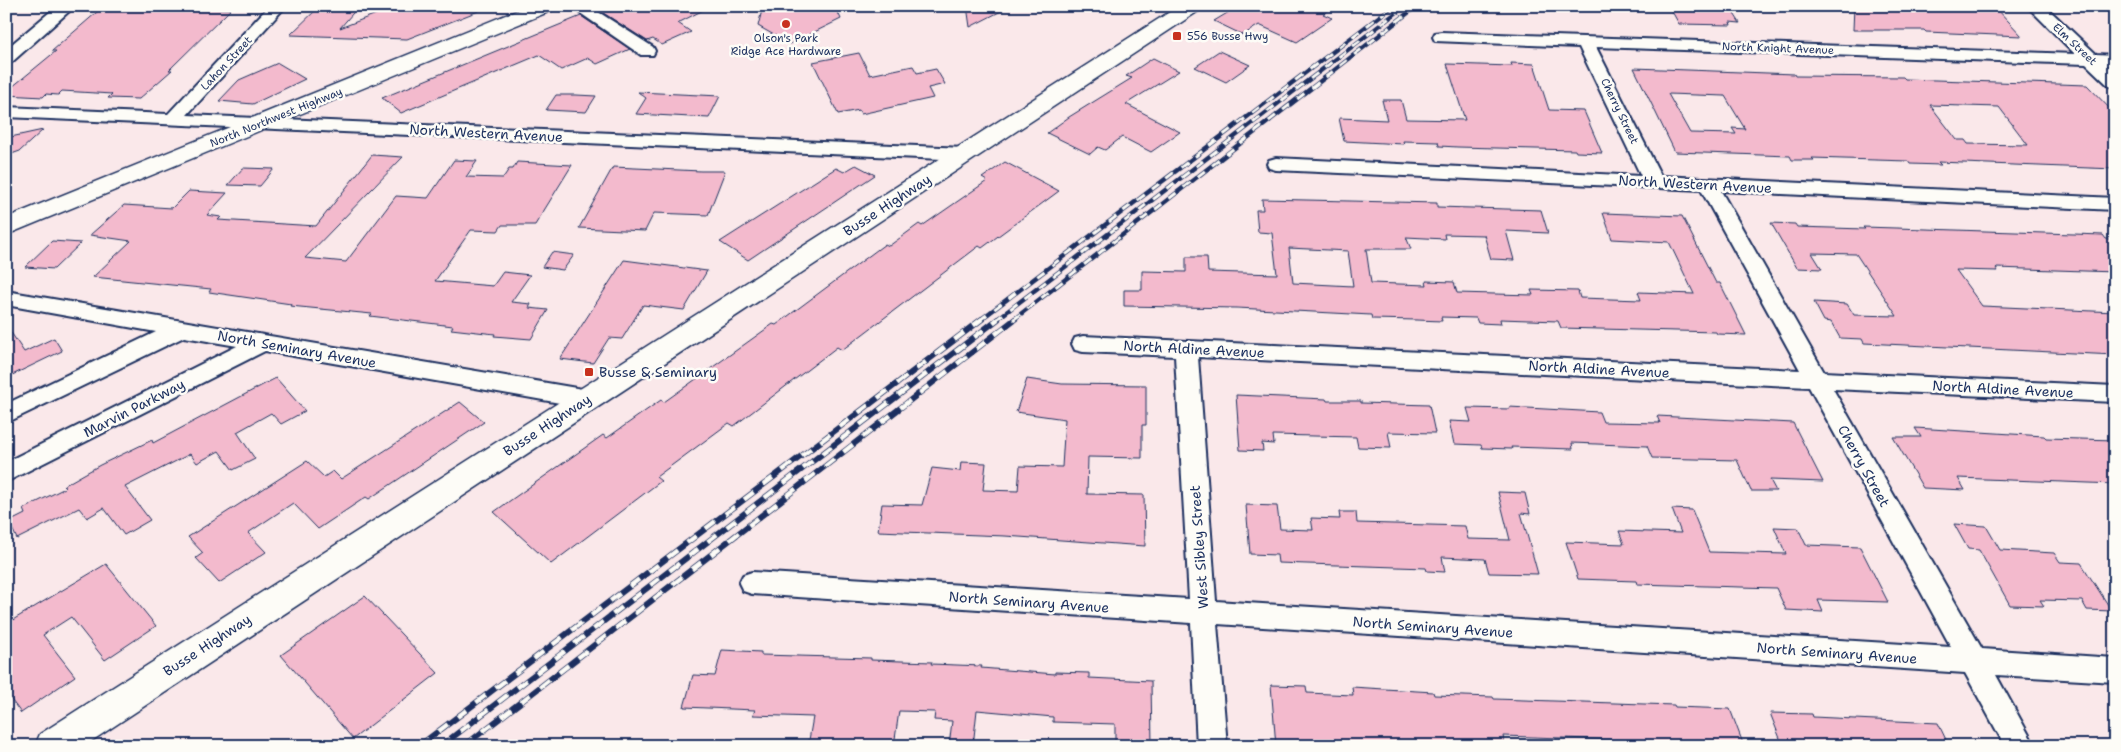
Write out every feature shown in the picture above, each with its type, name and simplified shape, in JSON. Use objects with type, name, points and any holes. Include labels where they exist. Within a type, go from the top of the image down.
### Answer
[{"type":"main road","name":"North Northwest Highway","points":[[6,227],[546,6]]},
{"type":"main road","name":"Busse Highway","points":[[53,746],[1193,6]]},
{"type":"street","points":[[6,58],[67,6]]},
{"type":"street","name":"Lahon Street","points":[[173,119],[278,6]]},
{"type":"street","points":[[578,6],[647,51]]},
{"type":"street","name":"Elm Street","points":[[2035,6],[2115,82]]},
{"type":"street","name":"North Knight Avenue","points":[[1441,36],[2115,60]]},
{"type":"street","name":"Cherry Street","points":[[1585,40],[1654,182]]},
{"type":"street","name":"North Western Avenue","points":[[6,112],[965,154]]},
{"type":"street","name":"North Western Avenue","points":[[1276,164],[2115,204]]},
{"type":"street","name":"Cherry Street","points":[[1708,185],[2021,746]]},
{"type":"street","name":"North Seminary Avenue","points":[[6,298],[181,330],[588,399]]},
{"type":"street","points":[[6,414],[181,330]]},
{"type":"street","name":"Marvin Parkway","points":[[6,473],[262,343]]},
{"type":"street","name":"North Aldine Avenue","points":[[1083,344],[2115,394]]},
{"type":"street","name":"West Sibley Street","points":[[1186,348],[1212,746]]},
{"type":"street","name":"North Seminary Avenue","points":[[752,584],[2115,670]]},
{"type":"building","points":[[104,6],[231,9],[169,70],[172,70],[139,99],[108,98],[112,94],[62,91],[58,95],[46,94],[43,97],[6,95],[6,92],[56,51],[52,51]]},
{"type":"building","points":[[320,6],[359,6],[340,28],[397,6],[418,6],[423,10],[433,6],[486,8],[407,39],[290,35]]},
{"type":"building","points":[[603,6],[711,6],[678,23],[691,32],[662,45],[653,39],[647,41],[597,9]]},
{"type":"building","name":"Olson's Park Ridge Ace Hardware","points":[[763,6],[835,6],[841,19],[790,44],[758,26]]},
{"type":"building","points":[[967,6],[1011,6],[970,27]]},
{"type":"building","points":[[1239,6],[1335,6],[1323,14],[1332,18],[1297,42],[1259,25],[1243,35],[1214,21]]},
{"type":"building","points":[[1669,6],[1729,6],[1740,23],[1730,22],[1731,25],[1679,24]]},
{"type":"building","points":[[1854,6],[1951,6],[1953,8],[1997,9],[2022,36],[1926,32],[1924,30],[1853,30]]},
{"type":"building","points":[[581,16],[630,49],[597,64],[588,58],[561,70],[539,55],[401,113],[382,98]]},
{"type":"building","points":[[1219,51],[1250,65],[1226,82],[1195,67]]},
{"type":"building","points":[[859,53],[870,75],[913,66],[917,73],[936,69],[945,84],[928,88],[933,98],[861,114],[859,110],[838,114],[813,62]]},
{"type":"building","points":[[1153,58],[1179,71],[1126,104],[1180,132],[1151,152],[1122,137],[1105,150],[1098,147],[1090,154],[1047,133],[1132,78],[1126,76]]},
{"type":"building","points":[[278,63],[305,79],[253,104],[219,101],[239,80]]},
{"type":"building","points":[[1511,63],[1534,64],[1549,110],[1584,111],[1602,153],[1576,152],[1575,150],[1439,146],[1438,142],[1403,141],[1404,144],[1344,141],[1339,118],[1387,120],[1382,100],[1401,100],[1406,119],[1465,120],[1447,64],[1512,66]]},
{"type":"building","points":[[1634,68],[1794,74],[1795,76],[1903,77],[1905,79],[2087,85],[2115,114],[2115,169],[1938,162],[1941,165],[1910,164],[1908,161],[1812,158],[1814,160],[1792,160],[1790,156],[1675,152]],"holes":[[[1668,94],[1725,96],[1745,129],[1732,128],[1736,134],[1690,133]],[[1930,105],[1999,107],[2028,145],[1968,144],[1965,140],[1957,140]]]},
{"type":"building","points":[[638,92],[720,96],[709,118],[636,114],[646,98]]},
{"type":"building","points":[[556,95],[596,96],[586,112],[546,110]]},
{"type":"building","points":[[43,130],[20,151],[6,156],[6,138]]},
{"type":"building","points":[[372,155],[403,157],[305,258],[346,262],[396,196],[428,198],[454,160],[477,161],[466,177],[503,178],[509,169],[513,169],[517,162],[572,165],[535,225],[502,225],[498,231],[471,230],[435,281],[493,286],[503,272],[530,275],[511,302],[531,304],[529,308],[548,310],[531,339],[494,336],[495,334],[451,329],[453,326],[370,316],[372,314],[290,306],[291,304],[209,292],[211,289],[93,277],[131,241],[90,235],[124,205],[172,208],[189,191],[227,193],[207,215],[221,217],[218,220],[316,226]]},
{"type":"building","points":[[1005,162],[1059,191],[982,248],[979,246],[842,350],[837,347],[734,426],[729,423],[656,477],[661,481],[551,564],[494,512],[603,435],[607,438],[661,400],[664,402],[773,324],[776,325],[885,244],[889,246],[919,224],[922,226],[987,181],[982,178]]},
{"type":"building","points":[[856,165],[875,175],[748,260],[720,242],[836,168],[844,172]]},
{"type":"building","points":[[613,167],[725,171],[708,215],[654,213],[645,231],[579,228]]},
{"type":"building","points":[[243,168],[274,169],[260,186],[228,185]]},
{"type":"building","points":[[1262,199],[1437,203],[1437,207],[1541,210],[1548,233],[1506,231],[1514,260],[1491,259],[1484,235],[1444,234],[1445,239],[1406,237],[1411,249],[1366,249],[1371,283],[1427,285],[1426,281],[1454,282],[1457,293],[1533,295],[1531,290],[1578,291],[1580,298],[1641,300],[1638,292],[1694,294],[1669,242],[1612,239],[1603,213],[1682,216],[1716,283],[1720,283],[1746,335],[1717,334],[1716,332],[1561,328],[1558,321],[1500,319],[1501,324],[1478,323],[1476,318],[1441,317],[1442,321],[1372,319],[1371,315],[1237,308],[1124,306],[1124,290],[1142,290],[1142,271],[1186,272],[1186,257],[1207,257],[1208,272],[1277,274],[1272,233],[1258,232],[1256,210],[1263,210]],"holes":[[[1289,248],[1348,251],[1353,286],[1293,283]]]},
{"type":"building","points":[[1771,223],[1795,224],[1797,227],[1865,229],[1863,227],[2103,235],[2106,239],[2115,239],[2115,272],[1996,268],[1998,271],[1956,270],[1982,306],[2115,312],[2115,355],[1864,343],[1862,339],[1840,338],[1831,322],[1824,321],[1814,302],[1847,304],[1854,315],[1897,316],[1856,254],[1812,253],[1822,269],[1797,268]]},
{"type":"building","points":[[52,241],[81,243],[54,269],[25,267]]},
{"type":"building","points":[[552,252],[574,255],[563,270],[542,267]]},
{"type":"building","points":[[624,260],[707,271],[684,310],[643,305],[622,339],[609,338],[593,363],[560,359]]},
{"type":"building","points":[[6,325],[24,352],[54,338],[62,351],[6,378]]},
{"type":"building","points":[[276,378],[305,411],[281,424],[271,413],[237,432],[255,459],[233,470],[219,451],[197,463],[190,454],[125,487],[150,520],[124,535],[104,508],[87,518],[79,508],[17,539],[9,522],[25,514],[23,509],[65,488],[63,486],[100,465],[152,440],[153,443]]},
{"type":"building","points":[[1027,379],[1062,384],[1146,385],[1146,425],[1142,425],[1142,458],[1088,457],[1087,494],[1144,495],[1145,546],[1005,536],[878,531],[882,504],[922,505],[932,468],[960,471],[961,462],[986,463],[983,490],[1018,491],[1020,466],[1062,467],[1065,419],[1016,412]]},
{"type":"building","points":[[1236,395],[1326,399],[1327,401],[1361,401],[1361,403],[1429,405],[1435,433],[1388,432],[1391,448],[1358,447],[1356,437],[1273,435],[1274,444],[1262,443],[1263,451],[1240,450]]},
{"type":"building","points":[[460,402],[484,422],[369,499],[366,497],[318,529],[293,503],[248,533],[266,552],[219,583],[196,558],[203,553],[188,537],[307,461],[324,477],[333,471],[341,479]]},
{"type":"building","points":[[1509,407],[1599,412],[1603,422],[1660,423],[1657,416],[1793,423],[1823,482],[1770,480],[1776,491],[1751,491],[1737,460],[1652,458],[1647,446],[1572,443],[1573,449],[1511,447],[1512,449],[1482,448],[1481,445],[1454,444],[1449,421],[1471,422],[1467,408],[1510,409]]},
{"type":"building","points":[[1915,428],[2044,436],[2046,438],[2115,440],[2115,484],[1958,478],[1965,490],[1923,488],[1893,437],[1921,437]]},
{"type":"building","points":[[1498,492],[1525,493],[1530,514],[1521,513],[1538,574],[1489,573],[1485,559],[1442,557],[1445,572],[1427,571],[1426,568],[1278,563],[1277,555],[1250,554],[1246,505],[1277,506],[1280,529],[1313,530],[1311,518],[1340,519],[1339,512],[1356,512],[1357,523],[1465,526],[1468,539],[1510,540]]},
{"type":"building","points":[[1672,509],[1692,510],[1709,552],[1786,554],[1774,527],[1798,528],[1806,545],[1860,547],[1888,602],[1818,600],[1823,612],[1786,610],[1776,588],[1637,584],[1636,581],[1578,579],[1566,542],[1624,544],[1619,531],[1681,533]]},
{"type":"building","points":[[1954,524],[1986,526],[2000,550],[2054,553],[2060,562],[2081,563],[2112,611],[2087,610],[2082,601],[2040,600],[2044,606],[2010,605],[1979,550],[1968,549]]},
{"type":"building","points":[[106,564],[156,626],[105,660],[71,617],[43,635],[75,676],[21,713],[6,693],[6,624]]},
{"type":"building","points":[[365,596],[438,673],[353,739],[281,655]]},
{"type":"building","points":[[722,650],[761,652],[761,655],[871,658],[871,660],[932,662],[931,664],[982,666],[981,668],[1055,674],[1055,672],[1089,673],[1089,678],[1151,681],[1152,746],[1115,746],[1115,724],[1053,722],[1053,717],[977,710],[973,746],[949,746],[952,721],[934,720],[935,712],[899,711],[894,746],[808,746],[813,717],[753,715],[755,710],[684,707],[693,675],[715,676]]},
{"type":"building","points":[[1271,685],[1306,686],[1307,693],[1353,695],[1352,687],[1433,692],[1434,695],[1493,697],[1494,699],[1674,705],[1675,707],[1730,709],[1744,746],[1650,746],[1648,741],[1503,736],[1505,746],[1391,743],[1392,746],[1313,742],[1313,746],[1276,746]]},
{"type":"building","points":[[1770,713],[1938,723],[1949,746],[1783,746]]},
{"type":"railway","points":[[980,320],[1393,6]]},
{"type":"railway","points":[[996,320],[1405,6]]},
{"type":"railway","points":[[1013,320],[1417,6]]},
{"type":"railway","points":[[419,746],[982,319]]},
{"type":"railway","points":[[441,746],[998,319]]},
{"type":"railway","points":[[464,746],[1015,319]]},
{"type":"place","name":"Olson's Park Ridge Ace Hardware","points":[[786,24]]},
{"type":"place","name":"556 Busse Hwy","points":[[1177,36]]},
{"type":"place","name":"Busse & Seminary","points":[[589,372]]}]
